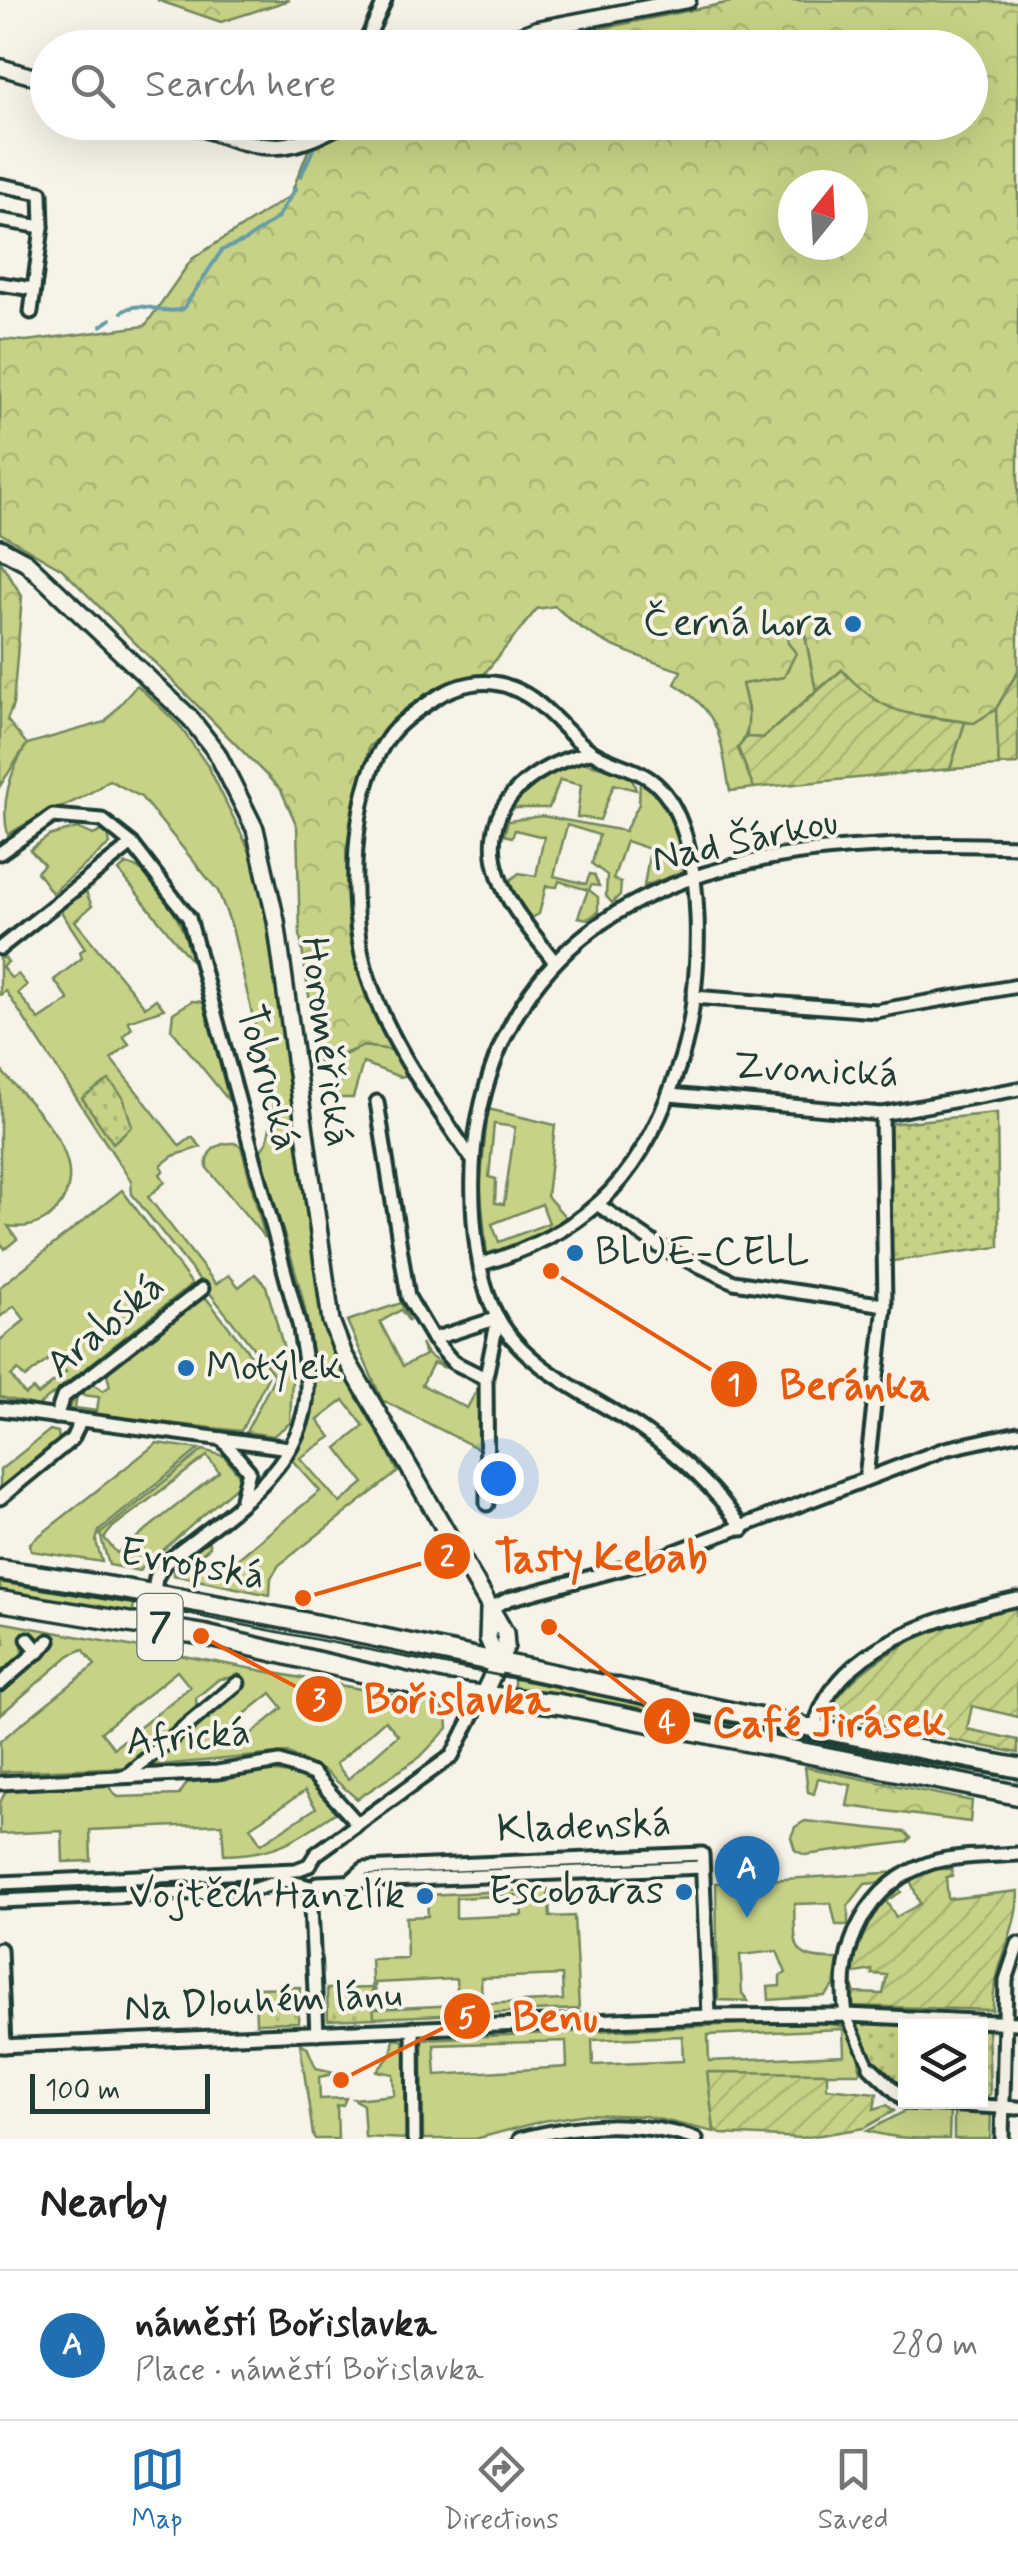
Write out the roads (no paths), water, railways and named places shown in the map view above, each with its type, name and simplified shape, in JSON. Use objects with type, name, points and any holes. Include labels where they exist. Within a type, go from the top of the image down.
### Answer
[{"type":"main road","name":"Horoměřická","points":[[0,548],[26,562],[190,718],[217,753],[256,829],[276,921],[331,1321],[344,1355],[507,1640],[497,1659]]},
{"type":"main road","name":"Evropská","points":[[0,1570],[154,1594],[497,1659],[814,1730],[1018,1768]]},
{"type":"main road","name":"Evropská","points":[[0,1601],[149,1625],[420,1686],[559,1704],[1018,1795]]},
{"type":"main road","points":[[483,1695],[497,1659]]},
{"type":"street","points":[[371,30],[385,0]]},
{"type":"street","points":[[535,30],[688,0]]},
{"type":"street","points":[[0,67],[30,76]]},
{"type":"street","points":[[240,140],[280,148],[311,140]]},
{"type":"street","points":[[304,144],[306,140]]},
{"type":"street","points":[[0,184],[41,192],[42,227],[30,312]]},
{"type":"street","points":[[0,220],[42,227]]},
{"type":"street","points":[[0,284],[33,289]]},
{"type":"street","points":[[471,1158],[394,1038],[364,963],[356,859],[366,795],[388,738],[415,712],[449,689],[486,682],[528,695],[590,752],[636,770],[664,792],[679,821],[698,901],[693,997],[686,1044],[670,1095],[641,1150],[600,1206],[554,1238],[482,1264]]},
{"type":"street","points":[[554,961],[504,888],[494,849],[500,813],[527,778],[543,766],[590,752]]},
{"type":"street","name":"Tobrucká","points":[[0,853],[33,826],[69,814],[102,820],[132,844],[189,918],[300,1328],[307,1390],[302,1421],[290,1448],[274,1472],[240,1502]]},
{"type":"street","name":"Nad Šárkou","points":[[743,1529],[712,1488],[678,1457],[540,1364],[498,1318],[482,1264],[473,1213],[471,1158],[481,1106],[507,1027],[554,961],[617,909],[652,891],[764,861],[850,849],[946,843],[1018,846]]},
{"type":"street","points":[[0,948],[132,844]]},
{"type":"street","points":[[693,997],[876,1011],[1018,986]]},
{"type":"street","name":"Zvonická","points":[[670,1095],[882,1114],[1018,1089]]},
{"type":"street","points":[[378,1102],[408,1298],[432,1339],[453,1362],[482,1376]]},
{"type":"street","points":[[866,1478],[885,1306],[882,1114]]},
{"type":"street","points":[[600,1206],[660,1247],[718,1276],[763,1289],[885,1306]]},
{"type":"street","name":"Arabská","points":[[56,1417],[63,1397],[202,1289]]},
{"type":"street","points":[[432,1339],[498,1318],[486,1377],[487,1504]]},
{"type":"street","name":"Arabská","points":[[0,1409],[290,1448]]},
{"type":"street","points":[[0,1498],[72,1439],[81,1420]]},
{"type":"street","points":[[489,1609],[743,1529],[945,1449],[1018,1432]]},
{"type":"street","points":[[149,1625],[164,1564],[240,1502],[248,1488],[249,1472],[222,1439]]},
{"type":"street","points":[[814,1730],[827,1696],[874,1653],[941,1618],[1018,1598]]},
{"type":"street","points":[[28,1639],[39,1652]]},
{"type":"street","points":[[0,1684],[50,1641]]},
{"type":"street","points":[[126,1776],[238,1684]]},
{"type":"street","points":[[317,2032],[306,1877],[358,1824],[452,1756],[483,1695]]},
{"type":"street","name":"Africká","points":[[0,1783],[217,1772],[280,1762],[313,1774],[358,1824]]},
{"type":"street","name":"Kladenská","points":[[0,1883],[306,1877],[347,1884],[364,1869],[702,1854],[709,2016]]},
{"type":"street","points":[[898,2093],[870,2067],[846,2015],[846,1955],[866,1910],[899,1878],[936,1862],[1018,1854]]},
{"type":"street","name":"Kladenská","points":[[0,1901],[252,1890],[306,1877]]},
{"type":"street","points":[[1002,2139],[1006,1980],[1018,1944]]},
{"type":"street","points":[[0,1950],[2,2046]]},
{"type":"street","name":"Na Dlouhém lánu","points":[[2,2046],[709,2016],[846,2015],[1018,2022]]},
{"type":"street","points":[[413,2028],[414,2139]]},
{"type":"street","points":[[988,2107],[1018,2108]]},
{"type":"street","points":[[520,2139],[608,2124],[635,2124],[696,2139]]},
{"type":"waterway","points":[[301,176],[314,147]]},
{"type":"waterway","points":[[122,312],[136,307],[183,309],[222,250],[245,241],[277,218],[296,188]]},
{"type":"waterway","points":[[101,326],[111,319]]},
{"type":"tram line","points":[[0,1582],[152,1607],[1018,1778]]},
{"type":"place","name":"Černá hora","points":[[853,624]]},
{"type":"place","name":"BLUE-CELL","points":[[575,1253]]},
{"type":"place","name":"Beránka","points":[[551,1271]]},
{"type":"place","name":"Motýlek","points":[[186,1368]]},
{"type":"place","name":"Tasty Kebab","points":[[303,1598]]},
{"type":"place","name":"Café Jirásek","points":[[549,1627]]},
{"type":"place","name":"Bořislavka","points":[[201,1636]]},
{"type":"place","name":"Escobaras","points":[[684,1892]]},
{"type":"place","name":"Vojtěch Hanzlík","points":[[425,1896]]},
{"type":"place","name":"náměstí Bořislavka","points":[[747,1918]]},
{"type":"place","name":"Benu","points":[[341,2080]]}]
